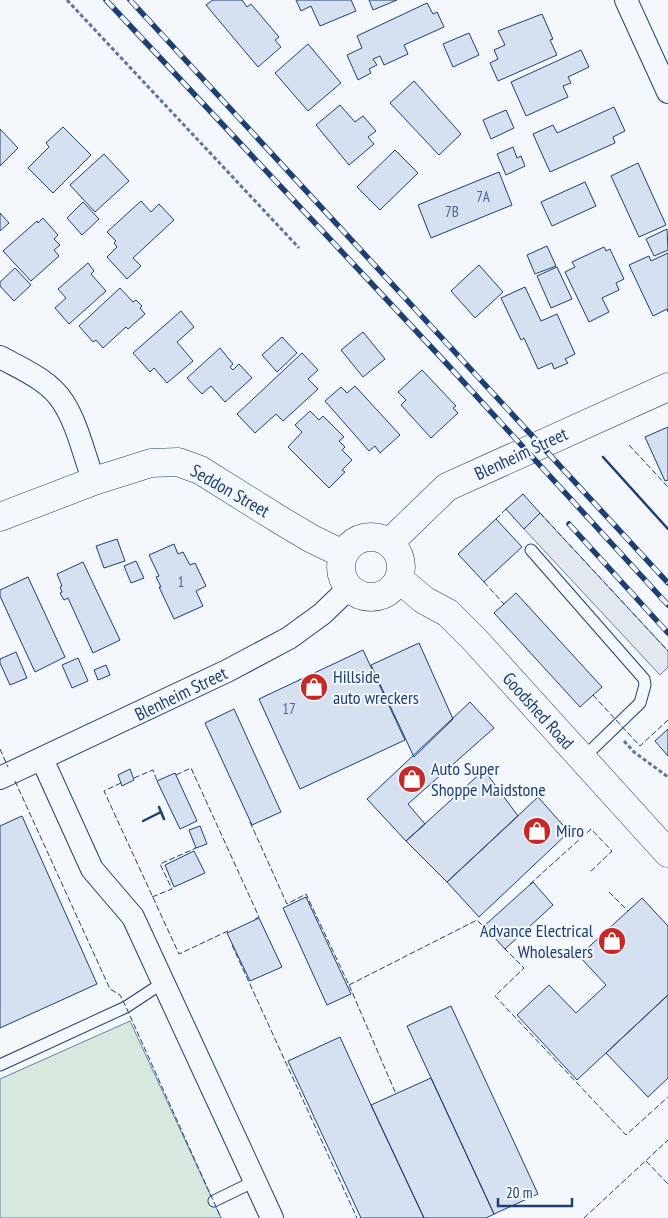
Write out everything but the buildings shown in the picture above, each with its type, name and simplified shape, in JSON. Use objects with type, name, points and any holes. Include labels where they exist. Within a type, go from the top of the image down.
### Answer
[{"type":"street","points":[[626,0],[668,92]]},
{"type":"street","points":[[0,357],[35,376],[62,401],[71,419],[94,481]]},
{"type":"street","name":"Blenheim Street","points":[[389,543],[447,488],[668,387]]},
{"type":"street","name":"Seddon Street","points":[[0,517],[94,481],[152,463],[178,462],[200,470],[312,539],[343,554]]},
{"type":"street","points":[[364,537],[381,538],[396,550],[400,559],[401,570],[399,579],[393,588],[385,594],[376,597],[356,594],[348,588],[343,580],[340,562],[343,554],[348,546],[364,537]]},
{"type":"street","name":"Goodshed Road","points":[[399,579],[424,600],[448,613],[474,639],[668,852]]},
{"type":"street","name":"Blenheim Street","points":[[0,778],[228,671],[289,638],[322,614],[348,588]]},
{"type":"street","points":[[42,759],[92,869],[133,917],[272,1218]]},
{"type":"lane","points":[[530,550],[644,679],[645,685],[640,703],[582,759]]},
{"type":"lane","points":[[0,1064],[126,1007],[164,982]]},
{"type":"lane","points":[[214,1201],[255,1181]]},
{"type":"path","points":[[67,0],[299,248]]},
{"type":"path","points":[[613,730],[634,752],[668,777]]},
{"type":"shaded area","points":[[540,513],[668,651],[668,667],[660,675],[524,529]]},
{"type":"shaded area","points":[[130,1021],[221,1218],[0,1218],[0,1079]]},
{"type":"railway","points":[[106,0],[447,364],[668,605]]},
{"type":"railway","points":[[130,0],[668,583]]},
{"type":"railway","points":[[569,524],[668,633]]},
{"type":"fence","points":[[629,445],[668,487]]},
{"type":"fence","points":[[496,519],[506,509]]},
{"type":"fence","points":[[540,513],[668,651]]},
{"type":"fence","points":[[484,582],[504,604]]},
{"type":"fence","points":[[593,695],[640,746],[668,720]]},
{"type":"fence","points":[[0,749],[8,767]]},
{"type":"fence","points":[[176,775],[191,768],[259,917],[255,919]]},
{"type":"fence","points":[[134,778],[153,770],[157,781]]},
{"type":"fence","points":[[15,781],[110,989],[120,995],[126,1007],[221,1218]]},
{"type":"fence","points":[[121,783],[104,791],[179,954],[230,930]]},
{"type":"fence","points":[[250,822],[287,904],[306,894],[349,985],[396,1094]]},
{"type":"fence","points":[[530,884],[591,829],[612,851],[589,873]]},
{"type":"fence","points":[[152,897],[172,889],[160,864],[196,848]]},
{"type":"fence","points":[[609,892],[628,911]]},
{"type":"fence","points":[[349,985],[477,920],[485,928]]},
{"type":"fence","points":[[232,945],[357,1218]]},
{"type":"fence","points":[[504,948],[524,968],[495,996],[626,1135],[668,1097]]},
{"type":"fence","points":[[584,1218],[668,1140]]},
{"type":"fence","points":[[646,1161],[668,1184]]},
{"type":"wall","points":[[603,457],[668,529]]},
{"type":"wall","points":[[159,807],[164,819]]},
{"type":"wall","points":[[143,821],[161,812]]},
{"type":"place","name":"Hillside auto wreckers","points":[[314,687]]},
{"type":"place","name":"Auto Super Shoppe Maidstone","points":[[412,779]]},
{"type":"place","name":"Miro","points":[[537,831]]},
{"type":"place","name":"Advance Electrical Wholesalers","points":[[612,941]]}]
